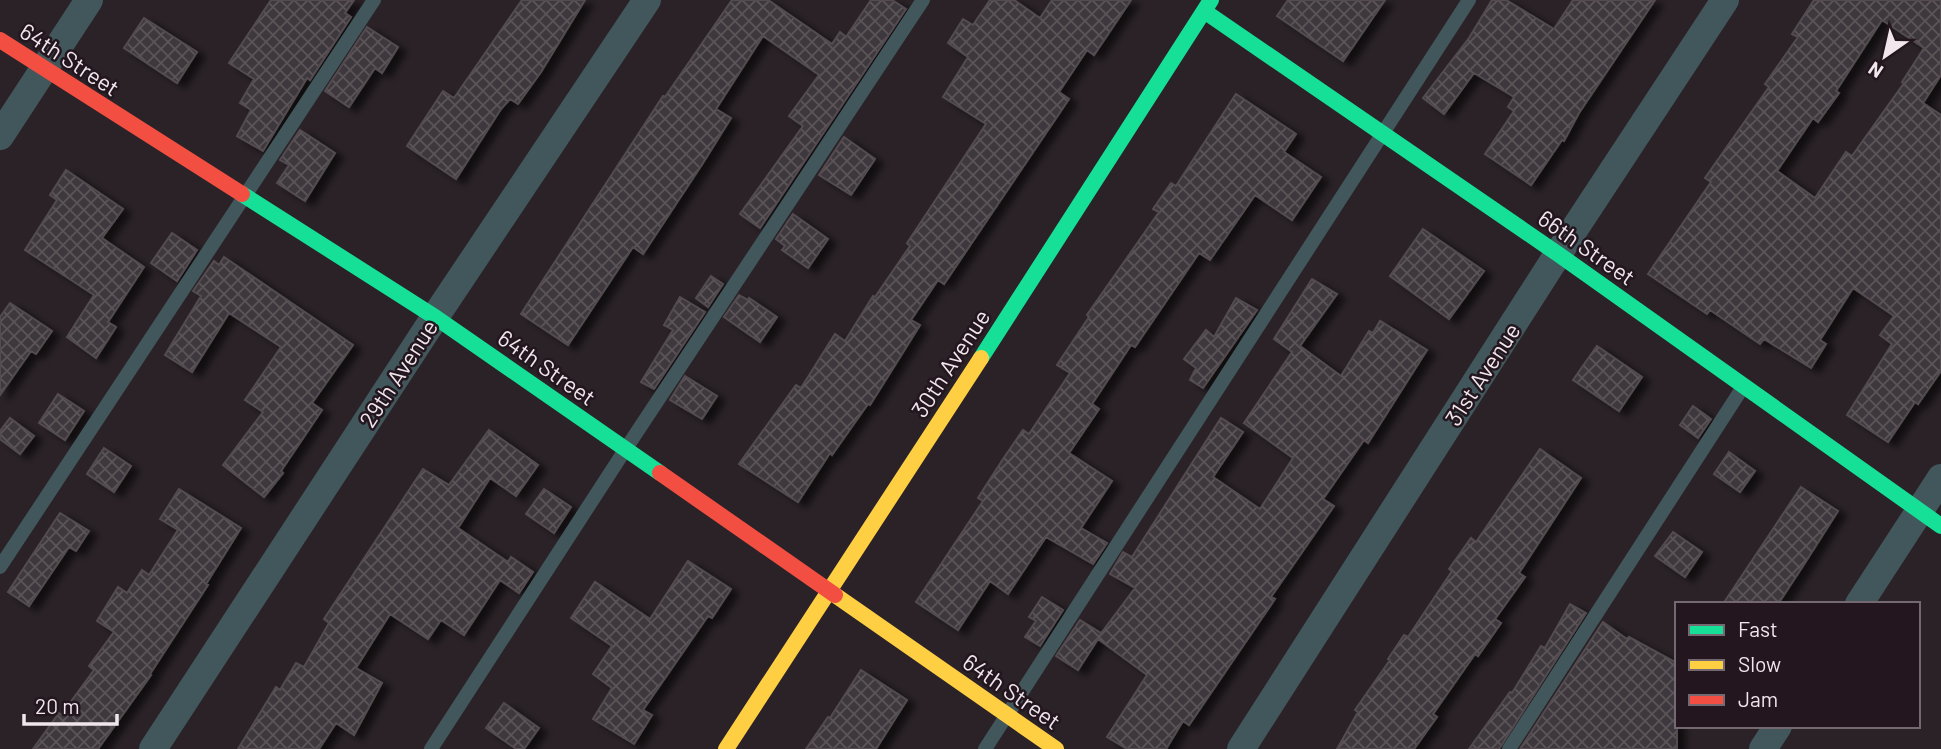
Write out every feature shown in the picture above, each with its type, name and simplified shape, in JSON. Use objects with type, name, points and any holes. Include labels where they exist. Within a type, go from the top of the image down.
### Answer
[{"type":"street","points":[[0,136],[89,0]]},
{"type":"street","name":"29th Avenue","points":[[153,749],[435,317],[647,0]]},
{"type":"street","name":"31st Avenue","points":[[1241,749],[1558,254],[1725,0]]},
{"type":"street","name":"66th Street","points":[[1207,6],[1382,134],[1558,254],[1930,518]]},
{"type":"street","name":"30th Avenue","points":[[726,749],[1207,6]]},
{"type":"street","name":"64th Street","points":[[0,40],[435,317],[1056,749]]},
{"type":"street","points":[[1861,602],[1930,518],[1941,478]]},
{"type":"street","points":[[1763,749],[1777,728]]},
{"type":"lane","points":[[0,567],[374,0]]},
{"type":"lane","points":[[431,749],[923,0]]},
{"type":"lane","points":[[985,749],[1469,0]]},
{"type":"lane","points":[[1509,749],[1743,386]]},
{"type":"building","points":[[271,0],[354,0],[345,13],[351,17],[310,80],[307,78],[263,151],[237,136],[251,110],[240,103],[254,79],[229,63]]},
{"type":"building","points":[[522,0],[585,0],[518,104],[510,99],[501,109],[456,179],[407,146],[443,91],[454,98]]},
{"type":"building","points":[[732,0],[768,0],[832,44],[840,32],[846,37],[871,0],[892,0],[906,9],[760,228],[740,214],[803,126],[789,116],[819,75],[763,36],[716,109],[731,118],[703,163],[643,254],[633,247],[568,345],[521,314],[663,96],[665,97]]},
{"type":"building","points":[[990,0],[1014,0],[1040,18],[1052,0],[1131,0],[1094,55],[1087,50],[1059,92],[1069,99],[944,284],[938,280],[911,320],[920,325],[870,405],[868,404],[832,455],[830,453],[798,502],[739,464],[796,385],[801,388],[835,334],[845,341],[873,296],[875,297],[910,246],[907,243],[986,124],[943,97],[968,57],[948,43],[963,19],[973,25]]},
{"type":"building","points":[[1288,0],[1385,0],[1343,61],[1277,16]]},
{"type":"building","points":[[1492,0],[1506,0],[1554,29],[1573,0],[1655,0],[1579,113],[1564,141],[1562,140],[1531,185],[1485,154],[1514,111],[1508,107],[1514,97],[1474,73],[1444,114],[1423,98],[1469,38]]},
{"type":"building","points":[[1814,0],[1941,0],[1941,75],[1923,103],[1941,115],[1941,371],[1918,404],[1915,402],[1888,442],[1847,415],[1892,344],[1880,335],[1894,316],[1853,288],[1820,340],[1826,344],[1811,368],[1764,339],[1760,344],[1710,310],[1707,314],[1648,274],[1711,182],[1705,178],[1769,87],[1765,84],[1798,37],[1792,34]],"holes":[[[1882,20],[1924,48],[1902,82],[1904,83],[1852,156],[1846,152],[1815,198],[1777,171],[1813,118],[1818,122],[1839,93],[1836,91]]]},
{"type":"building","points":[[144,18],[197,52],[177,83],[124,48]]},
{"type":"building","points":[[367,27],[398,47],[382,73],[375,68],[349,107],[325,91]]},
{"type":"building","points":[[1236,94],[1296,134],[1284,152],[1321,177],[1292,220],[1255,195],[1210,260],[1199,253],[1135,347],[1131,345],[1092,404],[1099,409],[1069,453],[1112,481],[1081,528],[1107,543],[1093,564],[1046,537],[1008,594],[990,581],[958,630],[916,602],[983,501],[978,498],[1003,459],[1023,430],[1029,434],[1070,373],[1057,365],[1089,317],[1087,315],[1159,212],[1153,209],[1171,183],[1176,186]]},
{"type":"building","points":[[300,130],[335,153],[305,201],[277,183],[289,165],[280,160]]},
{"type":"building","points":[[844,137],[875,159],[851,195],[819,175]]},
{"type":"building","points":[[66,170],[123,209],[102,238],[144,267],[108,322],[116,327],[96,358],[67,337],[94,295],[25,250],[57,200],[50,195]]},
{"type":"building","points":[[793,214],[828,239],[808,268],[782,250],[785,246],[776,239]]},
{"type":"building","points":[[1423,229],[1484,271],[1449,319],[1390,276]]},
{"type":"building","points":[[172,233],[197,250],[177,281],[151,263]]},
{"type":"building","points":[[224,257],[353,345],[312,403],[322,410],[281,471],[283,473],[264,497],[223,465],[263,412],[245,400],[281,347],[229,313],[192,372],[165,355],[201,296],[193,291],[214,261],[219,265]]},
{"type":"building","points":[[711,276],[723,284],[708,307],[696,298]]},
{"type":"building","points":[[1312,279],[1337,294],[1300,346],[1341,376],[1369,331],[1373,333],[1380,321],[1427,350],[1368,443],[1364,440],[1323,499],[1334,506],[1271,597],[1275,599],[1189,725],[1183,721],[1166,749],[1127,749],[1107,737],[1147,675],[1098,639],[1078,670],[1056,656],[1080,620],[1101,633],[1099,636],[1135,588],[1110,574],[1123,552],[1132,557],[1221,418],[1243,432],[1213,477],[1260,509],[1293,458],[1244,423],[1292,352],[1274,339]]},
{"type":"building","points":[[739,295],[748,300],[749,298],[777,317],[760,342],[724,317]]},
{"type":"building","points":[[680,297],[705,312],[654,389],[641,382],[673,330],[664,325]]},
{"type":"building","points":[[1236,298],[1257,310],[1203,388],[1190,380],[1196,368],[1184,359],[1206,330],[1214,337]]},
{"type":"building","points":[[10,303],[52,331],[36,354],[31,351],[0,395],[0,317]]},
{"type":"building","points":[[1597,346],[1642,377],[1619,411],[1573,380]]},
{"type":"building","points":[[685,376],[717,396],[702,419],[670,400]]},
{"type":"building","points":[[58,394],[84,411],[65,440],[39,423]]},
{"type":"building","points":[[1693,406],[1711,419],[1698,438],[1680,425]]},
{"type":"building","points":[[10,418],[34,436],[20,454],[0,439],[0,431]]},
{"type":"building","points":[[489,430],[538,465],[516,496],[490,478],[458,528],[508,562],[511,557],[533,572],[519,593],[500,580],[464,635],[441,620],[428,639],[390,614],[356,668],[382,683],[354,735],[336,723],[319,749],[238,749],[276,687],[280,690],[296,663],[304,667],[329,623],[324,619],[423,469],[449,485]]},
{"type":"building","points":[[104,448],[131,466],[114,492],[87,474]]},
{"type":"building","points":[[1540,449],[1581,478],[1519,573],[1525,577],[1495,619],[1501,623],[1478,656],[1475,654],[1433,714],[1437,717],[1414,749],[1337,749],[1358,712],[1355,710],[1404,635],[1408,637],[1452,571],[1449,569],[1471,538],[1476,542]]},
{"type":"building","points":[[1729,452],[1755,471],[1740,492],[1714,474]]},
{"type":"building","points":[[1801,487],[1838,511],[1779,602],[1724,602]]},
{"type":"building","points":[[179,489],[241,528],[151,675],[98,749],[33,749],[94,670],[89,666],[114,632],[97,621],[118,587],[127,593],[142,570],[149,575],[178,530],[160,519]]},
{"type":"building","points":[[544,489],[571,507],[554,533],[526,514]]},
{"type":"building","points":[[60,513],[89,531],[76,551],[69,547],[29,606],[8,592]]},
{"type":"building","points":[[1673,532],[1702,552],[1685,577],[1655,556]]},
{"type":"building","points":[[688,561],[731,589],[712,618],[708,616],[643,710],[652,715],[634,744],[593,719],[612,688],[593,674],[612,646],[571,618],[595,582],[650,619]]},
{"type":"building","points":[[1042,597],[1063,610],[1040,646],[1025,637],[1036,621],[1029,617]]},
{"type":"building","points":[[1570,604],[1586,613],[1499,749],[1469,749],[1510,692],[1512,693],[1541,646],[1545,648]]},
{"type":"building","points":[[1603,622],[1627,639],[1629,637],[1675,662],[1677,749],[1520,749]]},
{"type":"building","points":[[861,670],[907,700],[876,749],[806,749],[828,717],[830,718]]},
{"type":"building","points":[[504,703],[539,728],[524,749],[516,749],[486,728]]},
{"type":"traffic: fast","points":[[981,358],[1211,0]]},
{"type":"traffic: fast","points":[[1204,11],[1558,254],[1941,526]]},
{"type":"traffic: fast","points":[[242,194],[435,317],[660,473]]},
{"type":"traffic: slow","points":[[726,749],[981,358]]},
{"type":"traffic: slow","points":[[835,595],[1056,749]]},
{"type":"traffic: jam","points":[[0,40],[242,194]]},
{"type":"traffic: jam","points":[[660,473],[835,595]]}]
